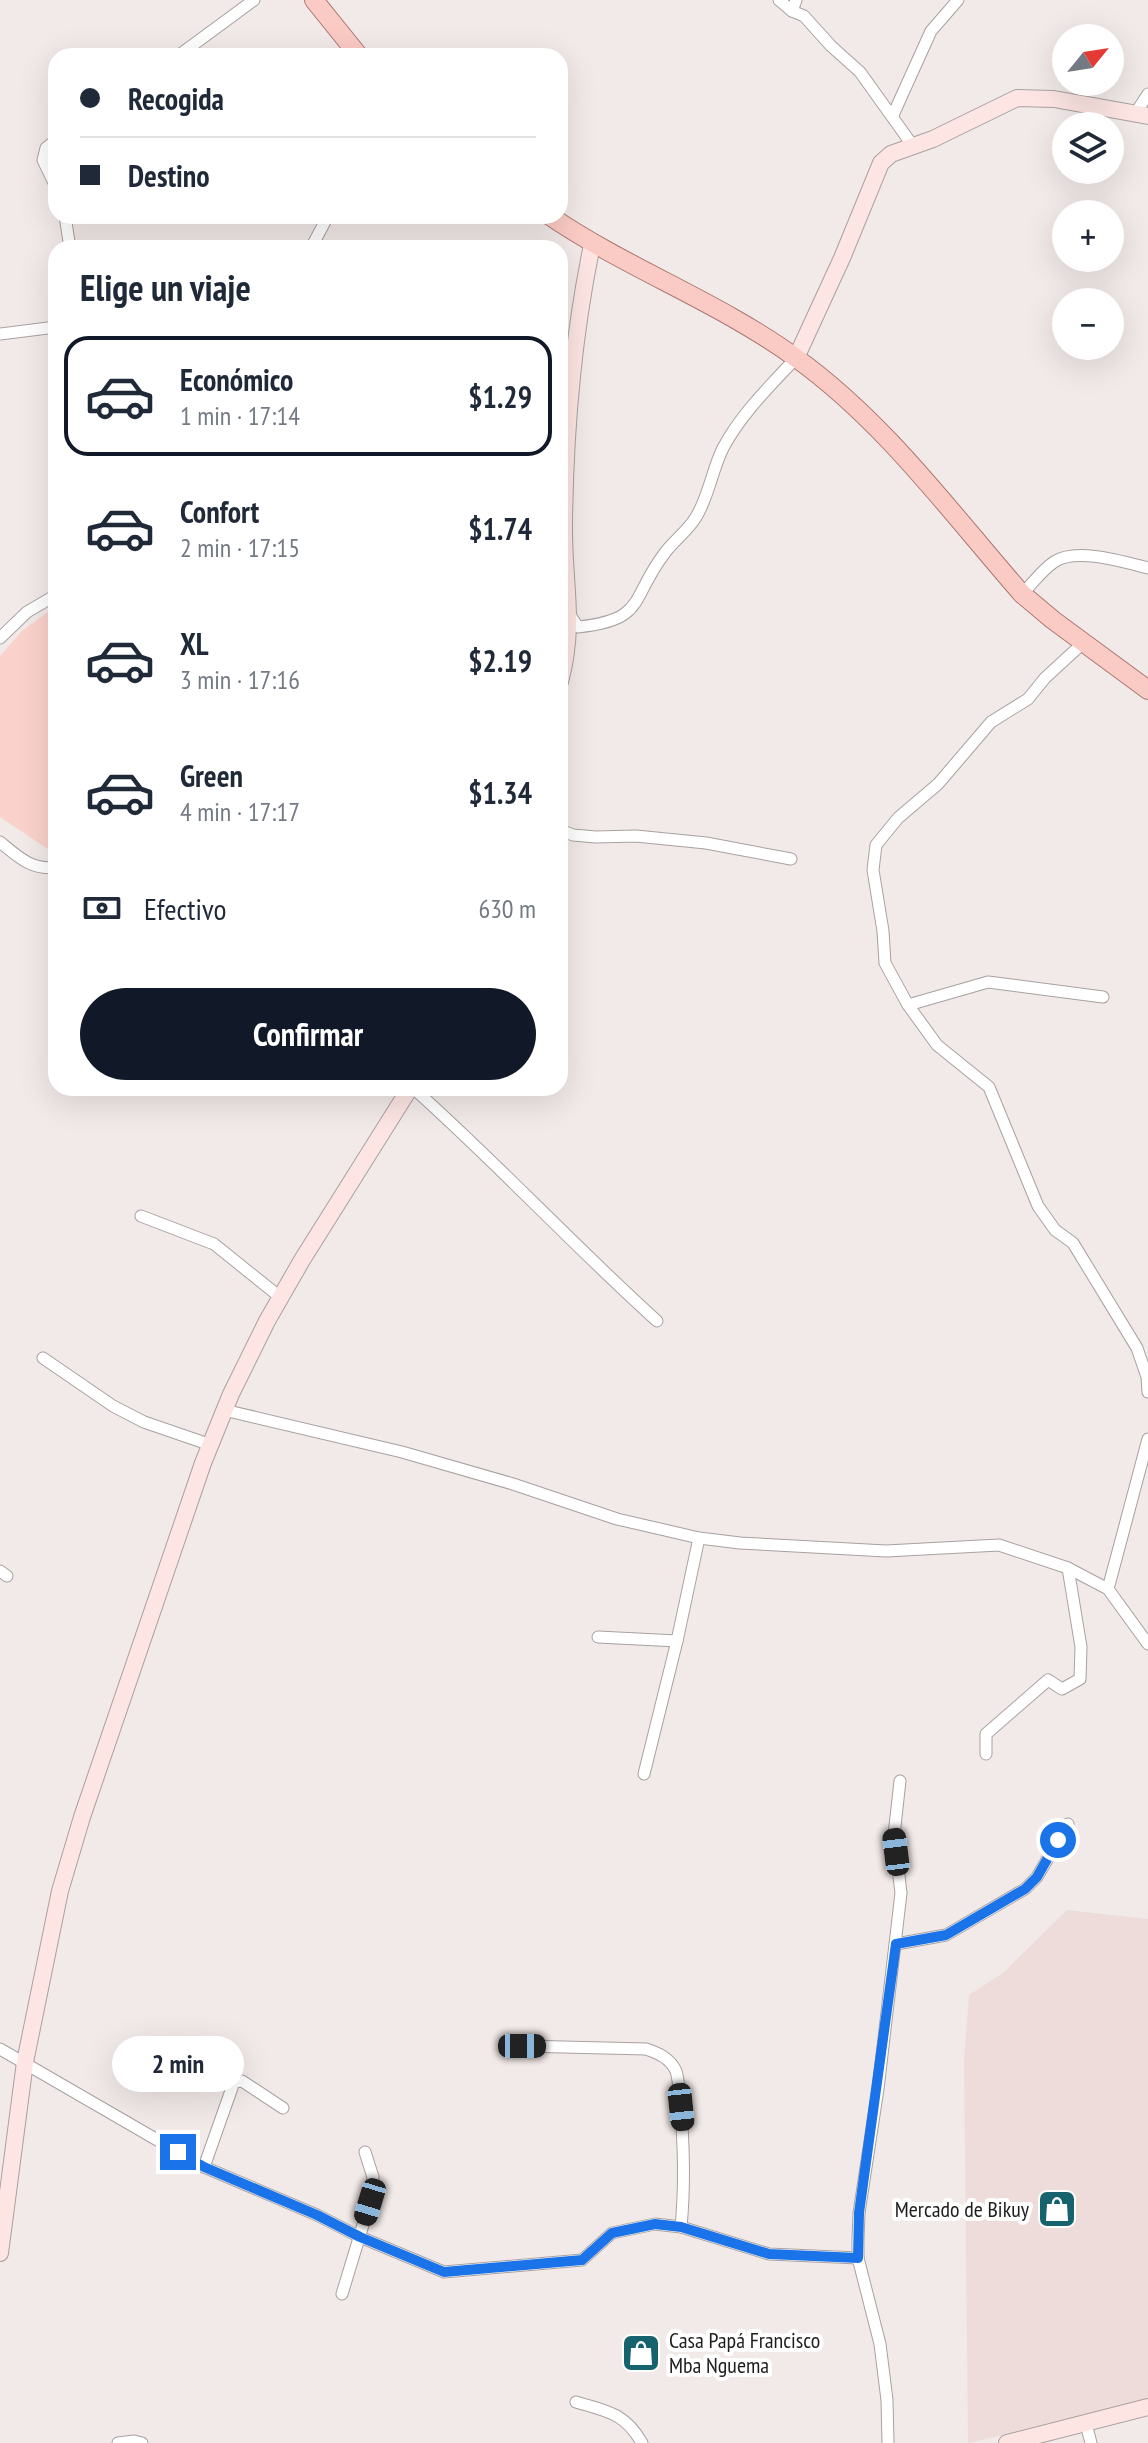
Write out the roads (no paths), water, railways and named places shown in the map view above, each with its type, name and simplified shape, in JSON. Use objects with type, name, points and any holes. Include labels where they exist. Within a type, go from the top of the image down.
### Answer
[{"type":"main road","points":[[314,0],[353,48]]},
{"type":"main road","points":[[562,224],[592,245],[699,298],[796,358],[862,411],[1022,594],[1148,690]]},
{"type":"street","points":[[189,48],[254,0]]},
{"type":"street","points":[[779,0],[794,5],[831,46],[860,72],[913,146]]},
{"type":"street","points":[[893,115],[931,31],[958,0]]},
{"type":"street","points":[[570,615],[578,627],[605,624],[632,610],[663,554],[696,519],[723,448],[745,414],[796,358],[881,163],[891,154],[1017,98],[1054,99],[1142,115],[1148,94]]},
{"type":"street","points":[[48,146],[43,160],[48,170]]},
{"type":"street","points":[[568,437],[579,311],[592,245]]},
{"type":"street","points":[[0,334],[48,328]]},
{"type":"street","points":[[1022,594],[1054,561],[1066,557],[1096,557],[1148,568]]},
{"type":"street","points":[[568,593],[568,653]]},
{"type":"street","points":[[0,638],[27,612],[48,600]]},
{"type":"street","points":[[1083,643],[1045,678],[1028,699],[991,722],[938,784],[898,818],[876,845],[873,870],[885,963],[908,1005],[937,1045],[989,1087],[1038,1206],[1055,1230],[1073,1243],[1137,1348],[1147,1377],[1148,1392]]},
{"type":"street","points":[[568,833],[706,843],[791,859]]},
{"type":"street","points":[[0,842],[22,860],[35,866],[48,867]]},
{"type":"street","points":[[908,1005],[988,982],[1103,997]]},
{"type":"street","points":[[0,2253],[25,2062],[60,1891],[211,1445],[224,1410],[280,1297],[406,1096]]},
{"type":"street","points":[[420,1096],[478,1146],[591,1262],[657,1321]]},
{"type":"street","points":[[141,1216],[214,1244],[280,1297]]},
{"type":"street","points":[[43,1358],[144,1422],[211,1445]]},
{"type":"street","points":[[224,1410],[402,1452],[513,1484],[617,1519],[699,1538],[886,1551],[999,1545],[1068,1568],[1108,1589],[1148,1644]]},
{"type":"street","points":[[1108,1589],[1148,1439]]},
{"type":"street","points":[[644,1774],[699,1538]]},
{"type":"street","points":[[986,1754],[986,1734],[1048,1680],[1062,1689],[1080,1679],[1081,1647],[1068,1568]]},
{"type":"street","points":[[598,1637],[677,1641]]},
{"type":"street","points":[[888,2443],[887,2400],[880,2344],[858,2258],[859,2213],[901,1893],[894,1835],[900,1781]]},
{"type":"street","points":[[896,1944],[946,1935],[1025,1889],[1037,1877],[1068,1824]]},
{"type":"street","points":[[522,2046],[646,2049],[669,2061],[676,2070],[683,2132],[681,2227]]},
{"type":"street","points":[[0,2049],[204,2167],[444,2272],[582,2260],[612,2233],[655,2224],[681,2227],[769,2254],[858,2258]]},
{"type":"street","points":[[204,2167],[234,2082],[242,2081],[283,2108]]},
{"type":"street","points":[[342,2294],[370,2202],[373,2177],[365,2152]]},
{"type":"street","points":[[576,2402],[613,2413],[625,2420],[642,2443]]},
{"type":"street","points":[[1007,2443],[1148,2407]]},
{"type":"street","points":[[1086,2424],[1091,2443]]},
{"type":"street","points":[[118,2443],[142,2443]]},
{"type":"place","name":"Mercado de Bikuy","points":[[1057,2209]]},
{"type":"place","name":"Casa Papá Francisco Mba Nguema","points":[[641,2353]]}]
